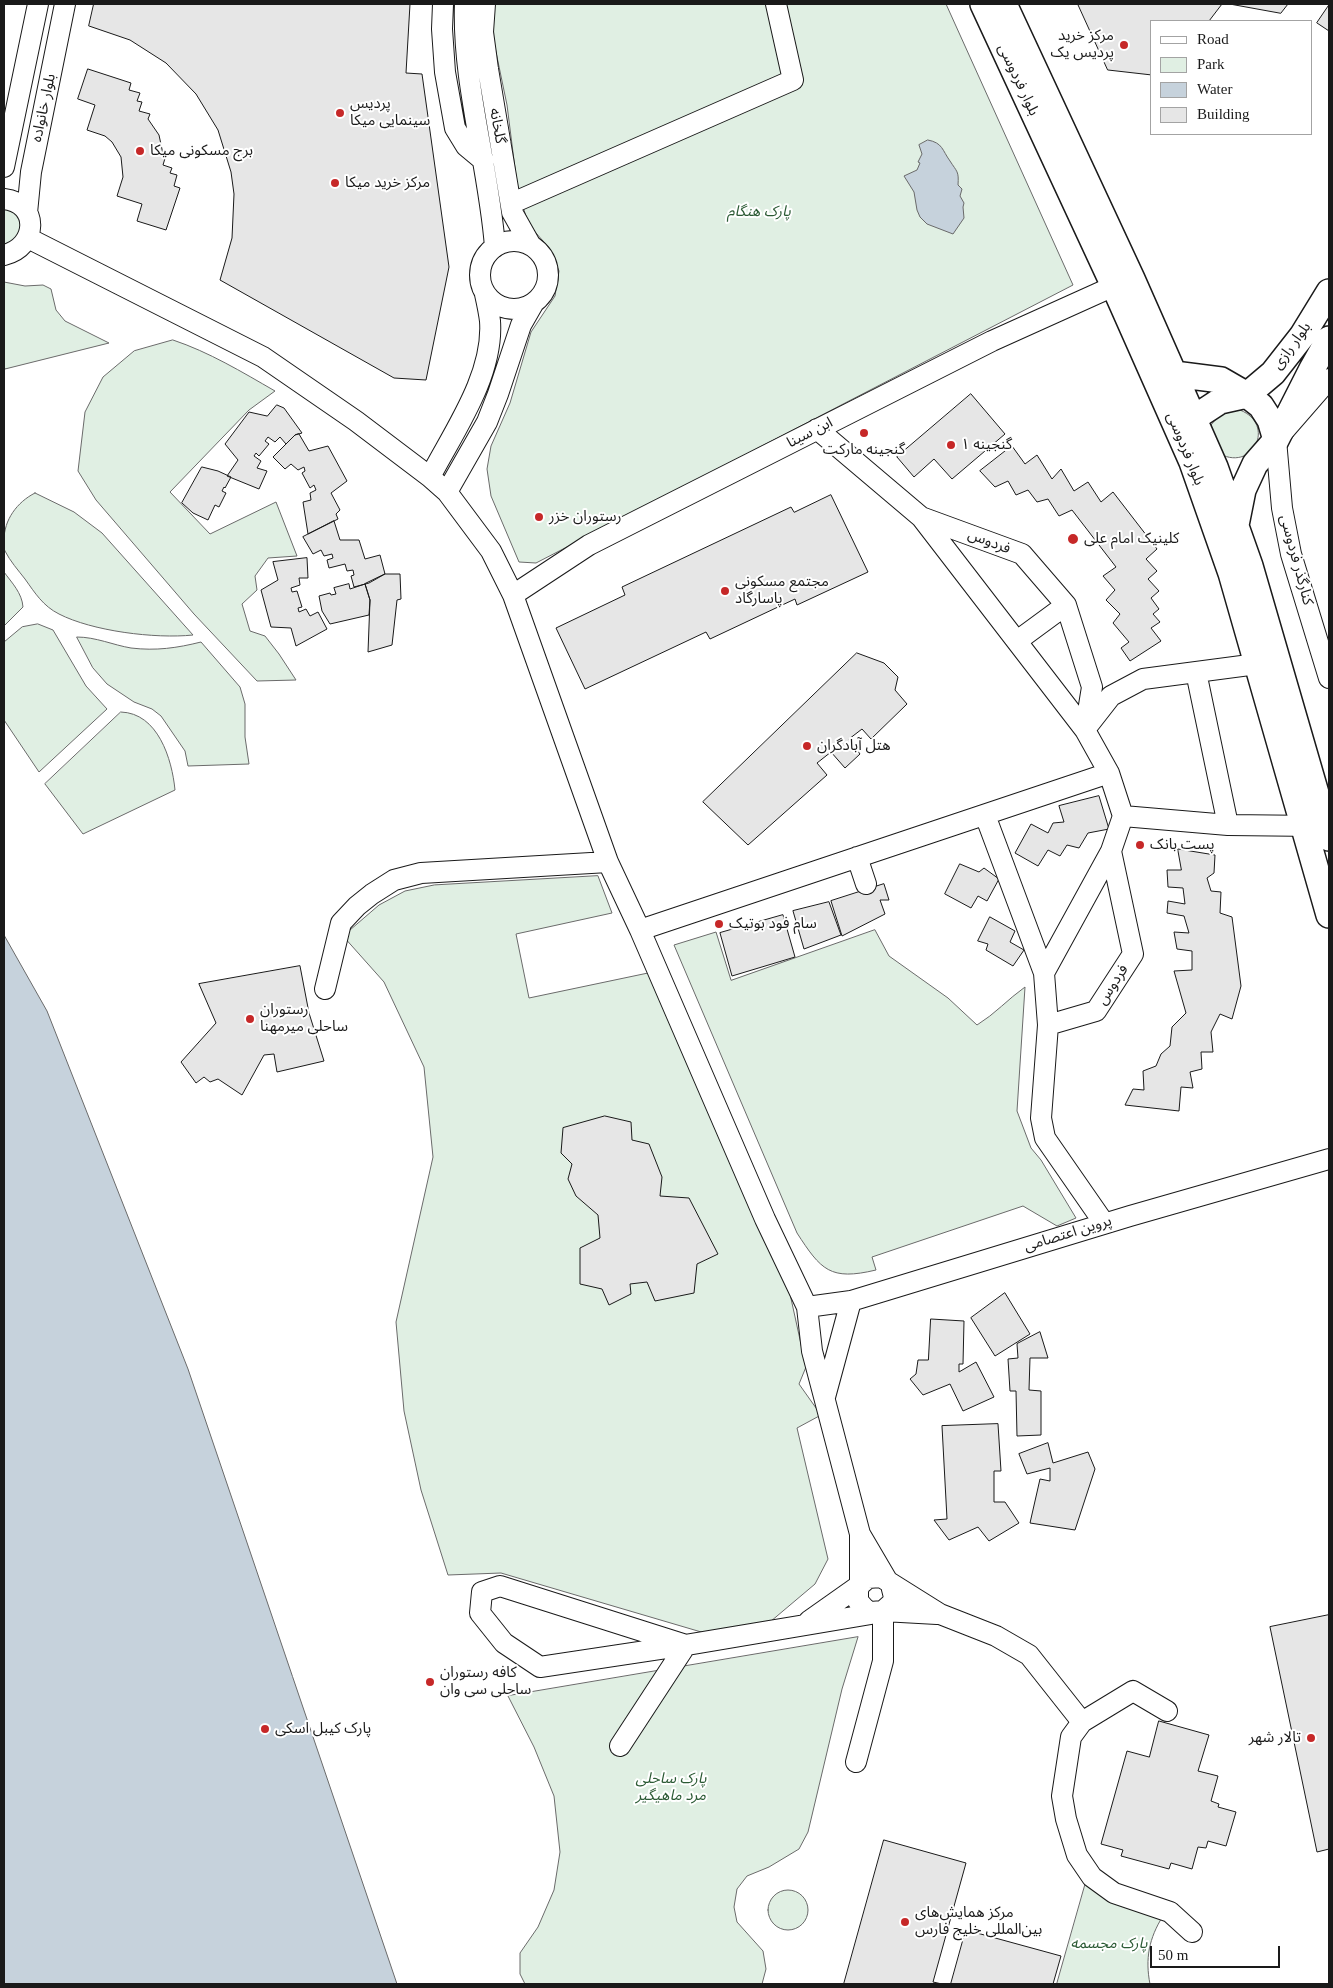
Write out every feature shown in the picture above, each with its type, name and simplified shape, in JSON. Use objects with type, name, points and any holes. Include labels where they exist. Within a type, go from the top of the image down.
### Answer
[{"type":"main road","name":"بلوار فردوسی","points":[[983,4],[1123,283],[1174,374],[1194,418],[1197,456],[1257,664],[1320,830]]},
{"type":"main road","name":"بلوار فردوسی","points":[[1004,4],[1197,456],[1236,525],[1250,566],[1305,759],[1320,830],[1329,915]]},
{"type":"main road","name":"بلوار رازی","points":[[1248,396],[1273,373],[1302,336],[1329,292]]},
{"type":"main road","points":[[1302,336],[1320,374]]},
{"type":"main road","name":"بلوار رازی","points":[[1236,525],[1243,490],[1255,464],[1276,440],[1320,374],[1329,339]]},
{"type":"main road","points":[[1174,374],[1221,380],[1248,396],[1261,406],[1270,420],[1276,440]]},
{"type":"main road","points":[[1248,396],[1220,401],[1194,418],[1197,456],[1235,469],[1255,464]]},
{"type":"street","name":"بلوار خانواده","points":[[4,167],[38,4]]},
{"type":"street","name":"بلوار خانواده","points":[[28,238],[30,230],[27,213],[31,172],[65,4]]},
{"type":"street","points":[[443,4],[442,29],[445,72],[454,128],[466,146],[484,161]]},
{"type":"street","name":"گلخانه","points":[[466,4],[464,31],[492,210],[495,247]]},
{"type":"street","name":"گلخانه","points":[[485,4],[483,32],[512,212],[530,244]]},
{"type":"street","points":[[517,200],[793,80],[776,4]]},
{"type":"street","points":[[4,199],[14,201],[27,213]]},
{"type":"street","points":[[4,255],[20,249],[28,238],[262,357],[356,421],[430,477],[447,492],[491,551],[513,595],[608,862],[640,930],[765,1219],[807,1307],[812,1351],[860,1534],[858,1602],[866,1610],[940,1614]]},
{"type":"street","points":[[430,477],[466,412],[488,355],[490,322],[480,277],[483,260],[495,247],[512,241],[530,244],[543,256],[549,273],[545,290],[533,304],[521,325],[487,422],[447,492]]},
{"type":"street","name":"ابن سینا","points":[[513,595],[589,545],[992,341],[1123,283]]},
{"type":"street","points":[[485,294],[499,306],[516,309],[533,304]]},
{"type":"street","name":"فردوس","points":[[817,429],[921,516],[1085,730],[1109,773],[1123,816]]},
{"type":"street","name":"کنارگذر فردوسی","points":[[1276,440],[1282,508],[1291,554],[1329,678]]},
{"type":"street","name":"فردوس","points":[[921,516],[1022,554],[1066,605],[1092,687],[1085,730]]},
{"type":"street","points":[[1017,641],[1066,605]]},
{"type":"street","points":[[1085,730],[1111,696],[1143,679],[1257,664]]},
{"type":"street","points":[[1196,672],[1228,825]]},
{"type":"street","points":[[640,930],[1109,773]]},
{"type":"street","points":[[985,815],[1044,974],[1048,1025],[1041,1118],[1046,1138],[1104,1223]]},
{"type":"street","points":[[1044,974],[1111,851],[1123,816],[1228,825],[1320,830]]},
{"type":"street","name":"فردوس","points":[[1048,1025],[1096,1011],[1133,954],[1111,851]]},
{"type":"street","points":[[857,857],[866,884]]},
{"type":"street","points":[[325,989],[342,923],[357,906],[394,880],[421,872],[608,862]]},
{"type":"street","name":"پروین اعتصامی","points":[[807,1307],[851,1301],[1104,1223],[1329,1158]]},
{"type":"street","points":[[824,1399],[851,1301]]},
{"type":"street","points":[[686,1645],[500,1586],[482,1592],[480,1613],[504,1643],[540,1667],[686,1645],[880,1612],[892,1603],[894,1597],[889,1582],[860,1534]]},
{"type":"street","points":[[806,1624],[868,1578],[875,1576],[889,1582],[940,1614],[996,1636],[1029,1655],[1082,1722]]},
{"type":"street","points":[[856,1762],[883,1661],[880,1612]]},
{"type":"street","points":[[620,1746],[686,1645]]},
{"type":"street","points":[[1167,1711],[1134,1691],[1082,1722],[1071,1737],[1062,1796],[1066,1819],[1077,1855],[1092,1877],[1114,1893],[1170,1912],[1192,1932]]},
{"type":"green space","name":"پارک هنگام","points":[[494,4],[946,4],[1073,285],[536,563],[519,562],[491,496],[487,469],[491,446],[510,403],[531,332],[555,296],[559,271],[550,249],[529,225],[518,192],[507,105],[491,28]]},
{"type":"green space","points":[[4,205],[11,207],[23,222],[18,239],[4,245]]},
{"type":"green space","points":[[4,282],[25,286],[43,285],[51,289],[56,310],[65,321],[109,343],[5,369]]},
{"type":"green space","points":[[173,340],[212,356],[275,391],[249,410],[170,492],[210,534],[276,502],[297,556],[268,558],[255,576],[257,590],[242,604],[250,631],[265,636],[296,680],[257,681],[194,614],[96,500],[78,471],[85,412],[103,377],[134,351]]},
{"type":"green space","points":[[1237,409],[1249,415],[1256,424],[1258,433],[1257,443],[1251,451],[1243,456],[1232,458],[1220,454],[1211,425],[1221,413]]},
{"type":"green space","points":[[35,493],[74,512],[102,533],[193,635],[143,635],[106,629],[73,620],[53,611],[44,603],[12,562],[4,547],[6,525],[13,512],[23,501]]},
{"type":"green space","points":[[4,572],[19,593],[23,607],[4,626]]},
{"type":"green space","points":[[38,624],[53,630],[86,686],[107,709],[39,772],[4,720],[4,642],[22,627]]},
{"type":"green space","points":[[77,637],[91,638],[124,647],[140,649],[166,648],[201,642],[240,687],[245,704],[245,737],[249,764],[188,766],[185,751],[161,716],[152,709],[134,702],[107,684],[93,668]]},
{"type":"green space","points":[[121,712],[134,714],[145,720],[154,729],[166,752],[175,790],[83,834],[45,784]]},
{"type":"green space","points":[[598,876],[612,913],[516,934],[529,998],[648,973],[790,1294],[806,1367],[799,1384],[821,1415],[797,1428],[828,1559],[815,1584],[764,1627],[708,1634],[501,1573],[448,1575],[421,1490],[404,1411],[396,1322],[433,1157],[424,1067],[384,982],[343,936],[379,905],[405,891],[434,885]]},
{"type":"green space","points":[[875,930],[889,956],[948,998],[977,1025],[1025,987],[1017,1111],[1031,1148],[1041,1160],[1076,1218],[1057,1226],[1023,1206],[872,1257],[876,1270],[860,1273],[837,1273],[828,1270],[820,1264],[805,1246],[797,1233],[674,945],[716,932],[731,980]]},
{"type":"green space","name":"پارک ساحلی مرد ماهیگیر","points":[[858,1637],[842,1689],[808,1832],[799,1849],[769,1867],[747,1876],[737,1889],[734,1907],[737,1922],[763,1951],[766,1969],[762,1984],[525,1984],[520,1974],[520,1953],[538,1927],[554,1890],[560,1852],[554,1796],[534,1747],[508,1696]]},
{"type":"green space","name":"پارک مجسمه","points":[[1086,1882],[1163,1916],[1154,1932],[1149,1949],[1150,1984],[1057,1984]]},
{"type":"green space","points":[[792,1890],[799,1893],[805,1899],[808,1910],[807,1918],[799,1927],[792,1930],[784,1930],[777,1927],[769,1918],[768,1906],[771,1899],[780,1891]]},
{"type":"water","points":[[928,140],[937,143],[942,148],[957,172],[958,185],[962,189],[960,196],[964,203],[964,218],[953,234],[927,224],[920,217],[914,192],[904,176],[917,170],[922,154],[919,145]]},
{"type":"water","points":[[4,935],[47,1011],[188,1369],[397,1984],[4,1984]]},
{"type":"building","name":"مرکز خرید میکا","points":[[94,4],[410,4],[406,73],[422,74],[449,267],[426,380],[394,378],[220,280],[232,238],[234,194],[231,172],[218,130],[196,94],[166,63],[130,40],[89,26]]},
{"type":"building","name":"مرکز خرید پردیس یک","points":[[1078,4],[1222,4],[1210,20],[1150,20],[1150,75],[1108,70]]},
{"type":"building","points":[[1230,4],[1288,4],[1281,13]]},
{"type":"building","points":[[1329,5],[1329,31],[1317,23]]},
{"type":"building","name":"برج مسکونی میکا","points":[[88,69],[131,83],[129,90],[140,93],[137,101],[142,102],[139,111],[150,114],[148,119],[159,135],[163,154],[166,155],[163,165],[172,168],[170,173],[177,175],[174,186],[180,188],[166,230],[137,221],[142,204],[117,196],[123,177],[121,157],[112,142],[105,136],[87,130],[95,105],[78,99]]},
{"type":"building","name":"گنجینه ۱","points":[[971,394],[1005,434],[952,479],[934,459],[914,477],[897,457]]},
{"type":"building","points":[[277,405],[284,408],[302,433],[295,435],[286,444],[280,437],[275,442],[268,437],[265,441],[269,444],[259,456],[256,453],[254,456],[261,461],[257,468],[267,471],[259,489],[227,476],[238,460],[225,444],[249,412],[267,416]]},
{"type":"building","points":[[299,434],[309,451],[328,446],[347,481],[331,493],[340,510],[336,514],[338,519],[308,534],[303,502],[311,500],[310,493],[316,490],[314,485],[310,488],[302,473],[305,471],[304,467],[298,470],[291,464],[285,469],[273,457],[295,435]]},
{"type":"building","points":[[1012,446],[1025,464],[1037,455],[1052,479],[1061,469],[1074,491],[1088,482],[1101,502],[1113,492],[1157,549],[1146,559],[1157,571],[1148,579],[1159,591],[1151,598],[1159,609],[1153,614],[1160,622],[1151,628],[1161,641],[1130,661],[1121,648],[1129,642],[1113,623],[1120,614],[1106,600],[1115,590],[1103,576],[1116,567],[1072,510],[1059,516],[1048,499],[1037,502],[1028,490],[1016,495],[1008,481],[995,487],[980,471]]},
{"type":"building","points":[[202,467],[231,477],[222,491],[226,493],[219,507],[215,505],[208,520],[193,513],[182,503]]},
{"type":"building","name":"مجتمع مسکونی پاسارگاد","points":[[831,495],[868,572],[797,605],[795,599],[710,639],[706,632],[585,689],[556,628],[625,595],[622,587],[791,507],[794,512]]},
{"type":"building","points":[[334,521],[340,540],[359,540],[365,559],[380,555],[385,574],[369,583],[354,587],[351,576],[354,575],[353,570],[347,571],[345,564],[329,568],[327,560],[333,558],[332,554],[324,556],[321,550],[313,554],[303,537]]},
{"type":"building","points":[[307,558],[308,578],[299,578],[300,585],[291,588],[292,592],[297,591],[302,607],[298,608],[299,612],[306,609],[310,616],[318,612],[327,629],[296,646],[291,628],[271,627],[261,590],[278,580],[273,562]]},
{"type":"building","points":[[385,574],[400,574],[401,599],[397,600],[392,645],[368,652],[370,600],[365,584]]},
{"type":"building","points":[[349,584],[350,589],[365,584],[370,600],[369,615],[330,624],[322,611],[319,596],[330,593],[331,595],[336,594],[334,588]]},
{"type":"building","name":"هتل آبادگران","points":[[857,653],[884,663],[898,677],[895,690],[907,704],[871,739],[862,729],[849,739],[860,754],[845,768],[831,752],[817,763],[827,775],[748,845],[703,802]]},
{"type":"building","points":[[1099,796],[1109,829],[1088,833],[1079,848],[1067,845],[1060,856],[1048,850],[1038,866],[1015,853],[1031,824],[1048,833],[1053,823],[1064,822],[1059,806]]},
{"type":"building","points":[[1178,849],[1215,855],[1214,873],[1207,878],[1211,891],[1221,892],[1220,913],[1232,917],[1241,986],[1232,1019],[1220,1014],[1211,1032],[1213,1052],[1201,1052],[1202,1069],[1190,1072],[1193,1088],[1181,1087],[1179,1111],[1125,1105],[1133,1089],[1144,1090],[1143,1071],[1156,1066],[1161,1054],[1170,1046],[1172,1027],[1186,1013],[1174,971],[1192,970],[1192,951],[1177,949],[1174,932],[1189,933],[1184,916],[1167,913],[1168,901],[1185,904],[1183,888],[1168,887],[1167,870],[1181,870]]},
{"type":"building","points":[[960,864],[979,872],[984,868],[999,879],[987,901],[978,896],[971,908],[945,894]]},
{"type":"building","points":[[884,884],[889,900],[880,900],[885,914],[842,936],[831,901]]},
{"type":"building","points":[[829,902],[841,935],[804,949],[793,911]]},
{"type":"building","points":[[783,915],[795,957],[732,976],[720,933]]},
{"type":"building","points":[[990,917],[1015,931],[1010,942],[1024,950],[1013,966],[986,950],[988,944],[978,941]]},
{"type":"building","points":[[300,966],[309,1013],[324,1061],[277,1072],[274,1054],[264,1055],[242,1095],[218,1079],[210,1082],[204,1077],[196,1083],[181,1062],[216,1023],[199,984]]},
{"type":"building","points":[[605,1116],[631,1122],[632,1140],[649,1144],[662,1177],[660,1196],[689,1198],[718,1254],[697,1264],[694,1293],[655,1301],[647,1282],[630,1284],[631,1294],[609,1305],[602,1289],[580,1284],[580,1248],[600,1238],[598,1215],[576,1196],[568,1179],[572,1164],[561,1153],[563,1128]]},
{"type":"building","points":[[1005,1293],[1030,1334],[995,1356],[971,1318]]},
{"type":"building","points":[[931,1319],[964,1321],[963,1364],[959,1364],[959,1372],[976,1362],[994,1397],[963,1411],[950,1384],[923,1395],[910,1379],[916,1374],[918,1360],[928,1360]]},
{"type":"building","points":[[1040,1332],[1048,1358],[1030,1358],[1029,1390],[1041,1391],[1041,1435],[1017,1436],[1016,1391],[1010,1391],[1008,1359],[1018,1358],[1017,1344]]},
{"type":"building","points":[[998,1424],[1001,1471],[994,1471],[994,1502],[1005,1502],[1019,1523],[989,1541],[978,1527],[949,1540],[934,1520],[947,1519],[942,1426]]},
{"type":"building","points":[[1048,1443],[1053,1463],[1088,1452],[1095,1469],[1075,1530],[1030,1523],[1040,1479],[1050,1481],[1050,1468],[1027,1474],[1019,1454]]},
{"type":"building","name":"تالار شهر","points":[[1329,1615],[1329,1849],[1317,1852],[1270,1627]]},
{"type":"building","points":[[1159,1721],[1209,1735],[1198,1771],[1218,1776],[1211,1801],[1219,1804],[1218,1807],[1236,1812],[1226,1846],[1208,1841],[1206,1848],[1198,1847],[1192,1869],[1171,1863],[1169,1869],[1121,1856],[1123,1850],[1101,1844],[1127,1751],[1149,1757]]},
{"type":"building","name":"مرکز همایش‌های بین‌المللی خلیج فارس","points":[[884,1840],[966,1863],[933,1982],[942,1984],[844,1984]]},
{"type":"building","name":"مرکز همایش‌های بین‌المللی خلیج فارس","points":[[966,1930],[1061,1956],[1053,1984],[951,1984]]},
{"type":"place","name":"مرکز خرید پردیس یک","points":[[1124,45]]},
{"type":"place","name":"پردیس سینمایی میکا","points":[[340,113]]},
{"type":"place","name":"برج مسکونی میکا","points":[[140,151]]},
{"type":"place","name":"مرکز خرید میکا","points":[[335,183]]},
{"type":"place","name":"گنجینه مارکت","points":[[864,433]]},
{"type":"place","name":"گنجینه ۱","points":[[951,445]]},
{"type":"place","name":"رستوران خزر","points":[[539,517]]},
{"type":"place","name":"کلینیک امام علی","points":[[1073,539]]},
{"type":"place","name":"مجتمع مسکونی پاسارگاد","points":[[725,591]]},
{"type":"place","name":"هتل آبادگران","points":[[807,746]]},
{"type":"place","name":"پست بانک","points":[[1140,845]]},
{"type":"place","name":"سام فود بوتیک","points":[[719,924]]},
{"type":"place","name":"رستوران ساحلی میرمهنا","points":[[250,1019]]},
{"type":"place","name":"کافه رستوران ساحلی سی وان","points":[[430,1682]]},
{"type":"place","name":"پارک کیبل اسکی","points":[[265,1729]]},
{"type":"place","name":"تالار شهر","points":[[1311,1738]]},
{"type":"place","name":"مرکز همایش‌های بین‌المللی خلیج فارس","points":[[905,1922]]}]
